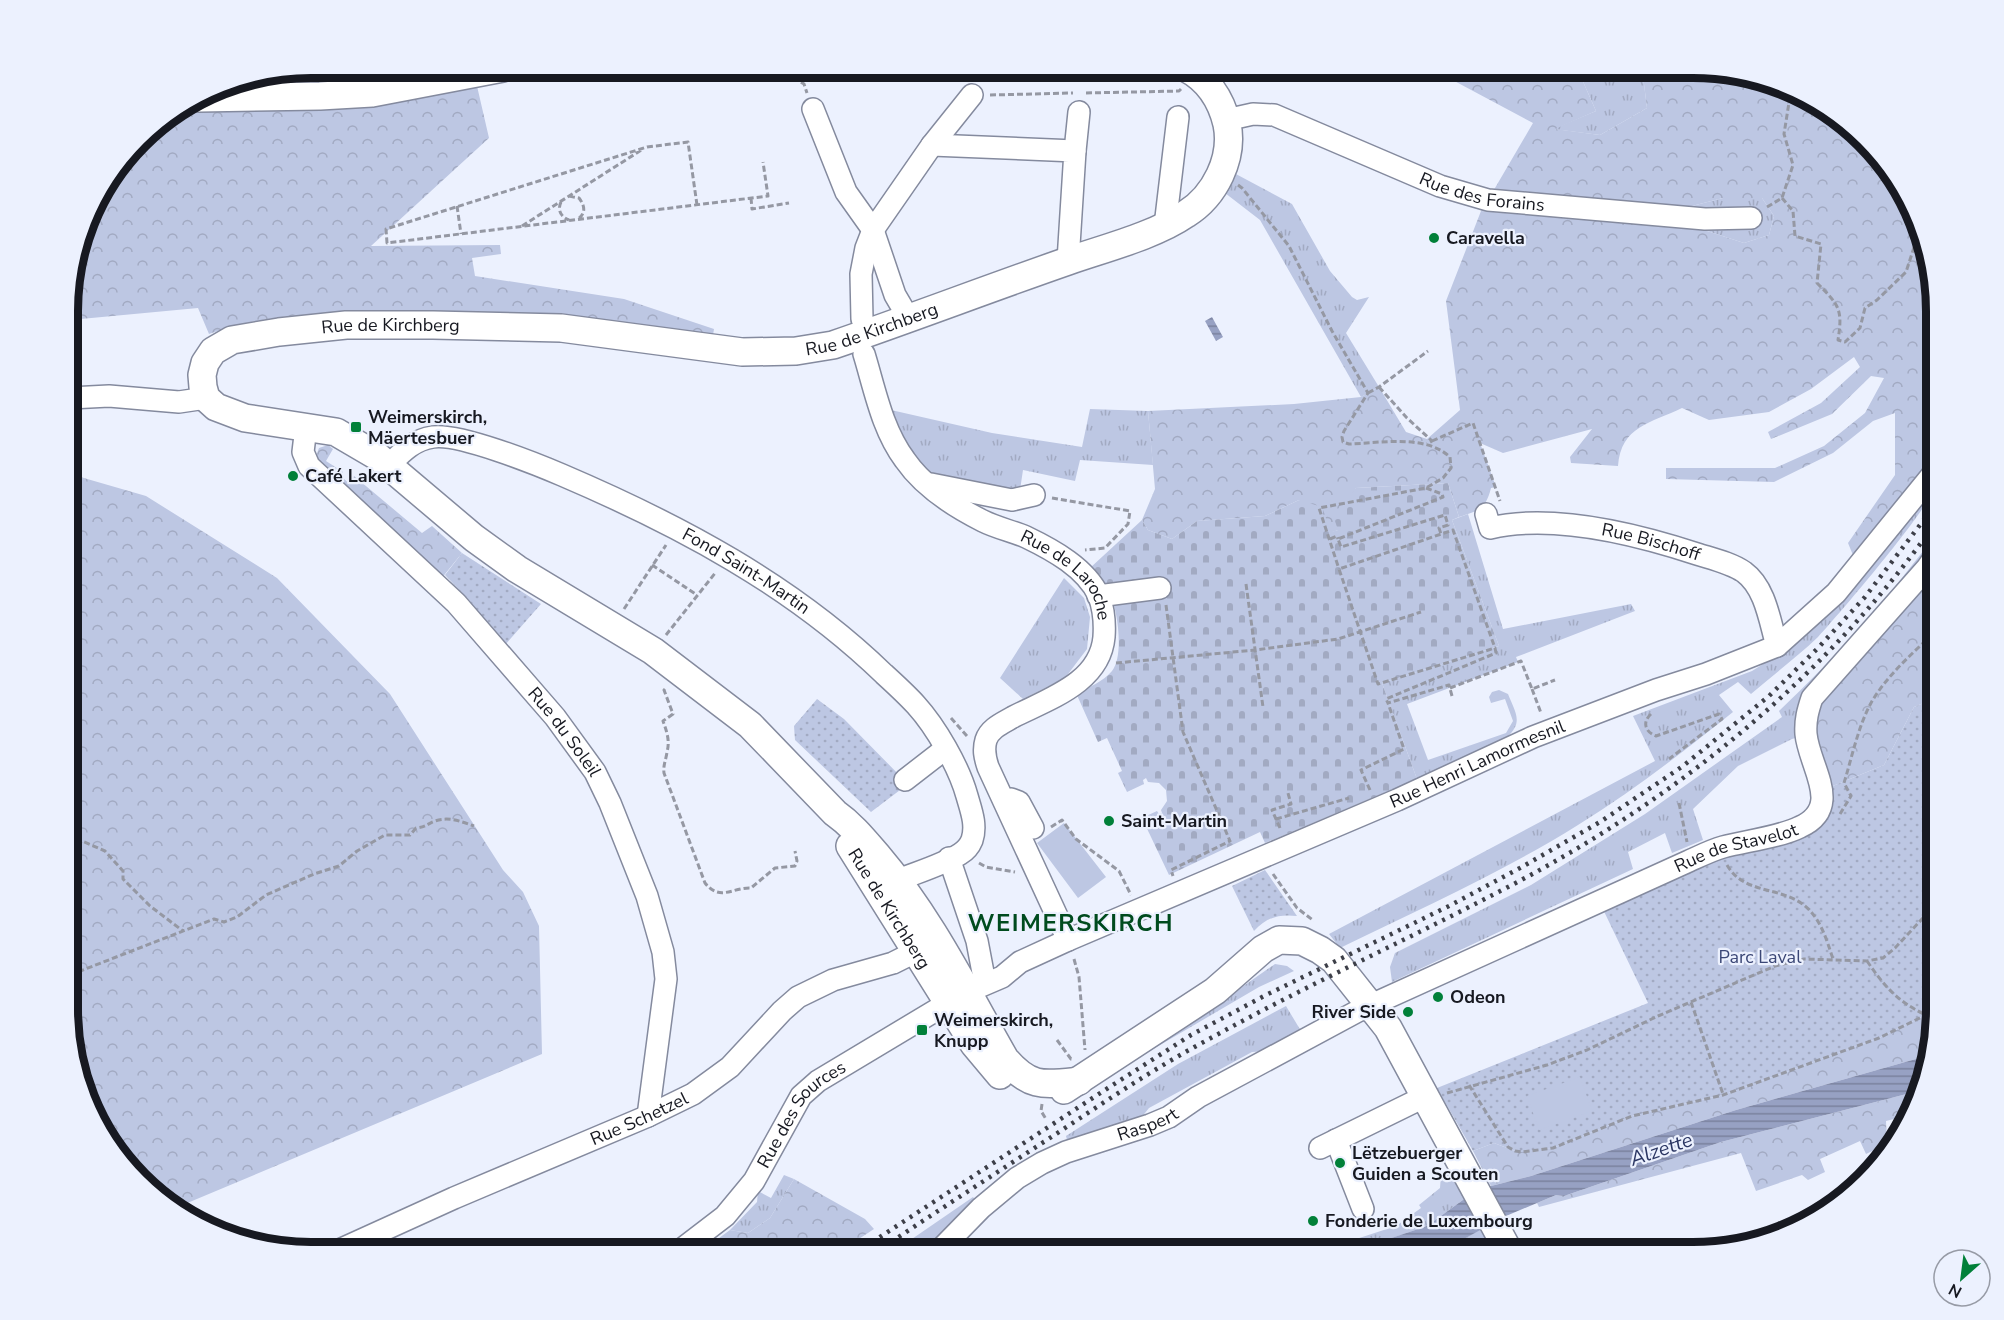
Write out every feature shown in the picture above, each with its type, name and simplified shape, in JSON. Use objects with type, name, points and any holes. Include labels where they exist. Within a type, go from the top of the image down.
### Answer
[{"type":"main road","points":[[218,98],[372,93],[451,78]]},
{"type":"main road","name":"Rue de Kirchberg","points":[[926,945],[898,880],[850,823],[835,813],[750,725],[653,651],[517,569],[482,544],[377,456],[344,436],[306,427],[245,418],[216,407],[207,398],[202,387],[205,363],[213,351],[232,340],[279,332],[346,325],[561,328],[742,352],[796,351],[833,345],[1165,226],[1188,214],[1206,197],[1220,176],[1227,154],[1228,132],[1224,111],[1214,91],[1202,78]]},
{"type":"main road","name":"Rue de Kirchberg","points":[[835,813],[842,833],[926,945],[967,993],[1005,1059],[1017,1073],[1031,1081],[1046,1084],[1079,1069]]},
{"type":"main road","points":[[1079,1069],[1215,991],[1263,949],[1279,940],[1302,941],[1334,960],[1388,1028],[1428,1098],[1504,1242]]},
{"type":"street","points":[[861,311],[861,274],[866,248],[873,230],[932,145],[972,95]]},
{"type":"street","points":[[813,109],[846,192],[873,230],[895,295],[909,319]]},
{"type":"street","points":[[1068,261],[1079,112]]},
{"type":"street","name":"Rue des Forains","points":[[1226,120],[1253,114],[1274,115],[1440,186],[1488,200],[1705,219],[1751,218]]},
{"type":"street","points":[[1165,226],[1178,117]]},
{"type":"street","points":[[932,145],[1075,151]]},
{"type":"street","name":"Rue de Laroche","points":[[864,354],[887,432],[906,461],[927,484],[957,507],[985,522],[1026,537],[1056,553],[1082,572],[1098,596],[1105,620],[1103,645],[1094,665],[1070,688],[997,726],[987,739],[984,752],[988,767],[1071,948]]},
{"type":"street","points":[[78,398],[109,396],[179,402],[207,398]]},
{"type":"street","name":"Rue du Soleil","points":[[306,427],[303,452],[309,466],[456,603],[555,717],[595,772],[610,803],[647,896],[663,952],[666,979],[648,1116]]},
{"type":"street","name":"Fond Saint-Martin","points":[[388,466],[412,443],[434,437],[456,439],[530,461],[677,528],[728,556],[798,603],[860,651],[917,706],[945,749],[964,787],[975,824],[972,841],[956,856]]},
{"type":"street","name":"Rue Henri Lamormesnil","points":[[967,993],[1002,977],[1020,962],[1071,948],[1533,737],[1656,690],[1706,675],[1777,646],[1836,593],[1926,482]]},
{"type":"street","points":[[927,484],[1012,500],[1034,495]]},
{"type":"street","name":"Rue Bischoff","points":[[1486,514],[1490,528],[1507,524],[1552,524],[1604,530],[1654,540],[1722,562],[1745,573],[1760,589],[1777,646]]},
{"type":"street","name":"Rue de Stavelot","points":[[1370,1006],[1721,847],[1798,828],[1812,820],[1821,806],[1823,790],[1806,735],[1806,716],[1812,698],[1926,567]]},
{"type":"street","points":[[1098,596],[1162,595]]},
{"type":"street","points":[[905,780],[945,749]]},
{"type":"street","points":[[1004,802],[1011,799],[1019,802],[1033,828]]},
{"type":"street","points":[[898,880],[956,856],[977,941],[967,993]]},
{"type":"street","name":"Rue Schetzel","points":[[357,1242],[693,1095],[730,1067],[798,997],[833,980],[893,963],[926,945]]},
{"type":"street","name":"Rue des Sources","points":[[691,1242],[725,1216],[754,1181],[801,1096],[818,1081],[967,993]]},
{"type":"street","name":"Raspert","points":[[948,1242],[981,1208],[1017,1178],[1042,1163],[1066,1152],[1169,1117],[1198,1097],[1370,1006]]},
{"type":"street","points":[[1363,1209],[1328,1144],[1428,1098]]},
{"type":"path","points":[[794,78],[804,84],[813,109]]},
{"type":"path","points":[[1751,218],[1782,198],[1793,165],[1784,134],[1790,99]]},
{"type":"path","points":[[696,205],[688,142],[647,147],[386,228],[387,243],[570,220],[576,220],[696,205],[751,198],[768,196],[763,162]]},
{"type":"path","points":[[520,227],[647,147]]},
{"type":"path","points":[[1220,176],[1242,188],[1289,246],[1332,331],[1368,393]]},
{"type":"path","points":[[567,196],[579,198],[583,204],[582,216],[576,220]]},
{"type":"path","points":[[751,198],[752,209],[789,203]]},
{"type":"path","points":[[1782,198],[1793,212],[1795,236],[1821,244],[1817,283],[1832,298],[1842,316],[1838,340],[1845,342],[1860,328],[1865,308],[1877,300],[1906,272],[1916,242]]},
{"type":"path","points":[[562,200],[559,206],[560,213],[564,218],[570,220]]},
{"type":"path","points":[[457,206],[461,234]]},
{"type":"path","points":[[1428,351],[1368,393],[1342,437],[1343,442],[1349,444],[1402,442],[1427,444],[1441,449],[1450,457],[1451,468],[1443,478],[1426,488],[1319,508],[1378,684],[1495,648]]},
{"type":"path","points":[[1379,387],[1432,441]]},
{"type":"path","points":[[1427,444],[1473,423],[1507,524]]},
{"type":"path","points":[[1338,539],[1443,497],[1442,494],[1426,488]]},
{"type":"path","points":[[1034,495],[1131,511],[1128,524],[1106,548],[1056,553]]},
{"type":"path","points":[[1330,539],[1337,536],[1341,547],[1445,514],[1448,525],[1439,528],[1442,534]]},
{"type":"path","points":[[612,626],[677,528]]},
{"type":"path","points":[[1339,568],[1452,530],[1496,653],[1386,699],[1404,749],[1361,770],[1371,791],[1360,794]]},
{"type":"path","points":[[653,651],[728,556]]},
{"type":"path","points":[[652,566],[697,595]]},
{"type":"path","points":[[1246,584],[1263,707]]},
{"type":"path","points":[[1162,595],[1174,657],[1183,732],[1230,841],[1170,870],[1174,878]]},
{"type":"path","points":[[1094,665],[1255,650],[1338,639],[1420,612]]},
{"type":"path","points":[[1839,815],[1851,796],[1844,783],[1859,733],[1871,704],[1889,677],[1926,641]]},
{"type":"path","points":[[1450,688],[1521,661],[1543,717]]},
{"type":"path","points":[[678,670],[664,690],[673,714],[663,721],[669,738],[663,766],[705,883],[716,892],[733,892],[741,887],[751,888],[775,868],[795,866],[797,861],[795,851]]},
{"type":"path","points":[[1532,689],[1555,680]]},
{"type":"path","points":[[1388,703],[1449,685],[1452,696]]},
{"type":"path","points":[[1652,714],[1647,718],[1646,730],[1656,736],[1719,714],[1722,719],[1669,759]]},
{"type":"path","points":[[1281,830],[1272,810],[1292,804],[1288,792]]},
{"type":"path","points":[[1276,819],[1350,797]]},
{"type":"path","points":[[1679,802],[1686,840]]},
{"type":"path","points":[[78,972],[214,920],[224,922],[237,917],[266,895],[339,866],[357,851],[385,835],[410,835],[416,828],[426,827],[435,821],[453,819],[474,826]]},
{"type":"path","points":[[1033,828],[1037,835],[1062,820],[1076,839],[1119,871],[1132,898]]},
{"type":"path","points":[[78,844],[82,841],[105,851],[123,871],[123,879],[150,906],[183,931]]},
{"type":"path","points":[[1721,847],[1731,871],[1745,882],[1753,887],[1800,903],[1816,918],[1824,929],[1833,959]]},
{"type":"path","points":[[956,856],[986,867],[1038,876]]},
{"type":"path","points":[[1269,869],[1297,908],[1316,922]]},
{"type":"path","points":[[1428,1098],[1547,1065],[1587,1050],[1775,966],[1804,959],[1867,961],[1883,958],[1926,914]]},
{"type":"path","points":[[1071,948],[1078,976],[1085,1048]]},
{"type":"path","points":[[1867,961],[1892,993],[1909,1007],[1926,1016]]},
{"type":"path","points":[[1691,1002],[1723,1095]]},
{"type":"path","points":[[1469,1085],[1508,1147],[1522,1152],[1553,1148],[1632,1116],[1723,1095],[1879,1038],[1926,1016]]},
{"type":"path","points":[[1057,1040],[1079,1069]]},
{"type":"path","points":[[1041,1111],[1046,1119]]},
{"type":"green space","points":[[419,78],[475,78],[489,138],[371,246],[500,245],[501,254],[472,258],[475,276],[624,299],[714,329],[713,335],[375,314],[274,318],[241,324],[209,334],[198,308],[78,319],[82,265],[90,236],[117,181],[146,146],[169,126],[194,109],[222,96]]},
{"type":"green space","points":[[1449,78],[1581,78],[1596,111],[1555,129],[1600,135],[1647,108],[1643,78],[1708,78],[1739,82],[1768,90],[1823,117],[1858,146],[1887,181],[1914,236],[1922,265],[1926,296],[1926,464],[1888,520],[1855,560],[1848,543],[1895,475],[1895,413],[1873,421],[1833,453],[1774,482],[1666,479],[1666,468],[1775,468],[1824,446],[1865,413],[1884,378],[1871,376],[1832,414],[1771,439],[1768,432],[1821,403],[1860,367],[1854,357],[1811,389],[1769,412],[1709,420],[1682,408],[1649,422],[1631,434],[1625,442],[1618,466],[1571,463],[1570,457],[1592,429],[1503,453],[1480,443],[1496,487],[1491,488],[1484,505],[1459,517],[1448,483],[1356,488],[1338,530],[1330,533],[1299,500],[1265,516],[1197,521],[1172,539],[1148,530],[1142,520],[1155,489],[1148,411],[1294,404],[1361,397],[1379,387],[1406,432],[1427,439],[1460,410],[1446,301],[1481,211],[1704,230],[1744,243],[1769,235],[1774,216],[1762,198],[1723,198],[1688,207],[1508,195],[1495,188],[1533,123]]},
{"type":"green space","points":[[1581,78],[1643,78],[1647,108],[1600,135],[1553,129],[1596,111]]},
{"type":"green space","points":[[1234,173],[1292,204],[1330,271],[1352,297],[1357,300],[1369,297],[1346,333],[1379,387],[1361,397],[1260,220],[1225,193]]},
{"type":"green space","points":[[1495,188],[1508,195],[1688,207],[1723,198],[1762,198],[1774,216],[1769,235],[1744,243],[1704,230],[1481,211]]},
{"type":"green space","points":[[1090,409],[1148,411],[1153,465],[1080,460],[1075,481],[1023,470],[1020,490],[1009,495],[932,474],[914,457],[898,430],[891,410],[992,433],[1082,447]]},
{"type":"green space","points":[[328,445],[333,449],[326,461],[343,472],[340,476],[349,483],[354,476],[422,533],[432,526],[462,553],[441,579],[316,464],[319,448]]},
{"type":"green space","points":[[78,476],[146,496],[277,578],[390,694],[503,870],[523,892],[539,926],[542,1054],[184,1205],[146,1174],[126,1151],[109,1126],[90,1084],[82,1055],[78,1024]]},
{"type":"green space","points":[[1448,483],[1459,517],[1452,520],[1499,646],[1382,683],[1417,779],[1265,843],[1260,832],[1169,875],[1142,818],[1157,811],[1159,814],[1162,813],[1161,810],[1167,801],[1166,790],[1159,783],[1148,782],[1146,778],[1143,780],[1144,784],[1127,792],[1118,773],[1122,771],[1107,738],[1098,742],[1076,693],[1109,675],[1116,664],[1118,655],[1117,622],[1113,602],[1108,591],[1090,568],[1142,520],[1148,530],[1172,539],[1197,521],[1265,516],[1299,500],[1322,507],[1331,532],[1338,530],[1333,515],[1356,488]]},
{"type":"green space","points":[[1926,494],[1926,503],[1903,535],[1818,637],[1751,694],[1738,682],[1719,695],[1733,712],[1657,771],[1550,842],[1461,890],[1340,948],[1329,934],[1655,761],[1633,716],[1752,671],[1784,651]]},
{"type":"green space","points":[[1468,514],[1503,629],[1631,604],[1635,611],[1516,657],[1518,662],[1407,704],[1428,760],[1506,733],[1513,721],[1505,699],[1491,703],[1489,697],[1492,692],[1499,690],[1508,694],[1517,717],[1512,732],[1507,737],[1417,779],[1382,683],[1499,646],[1452,520]]},
{"type":"green space","points":[[1926,547],[1926,569],[1806,735],[1792,739],[1738,766],[1693,809],[1703,840],[1672,853],[1665,833],[1628,852],[1633,869],[1392,982],[1390,967],[1395,953],[1531,885],[1645,814],[1782,717],[1779,711],[1821,669],[1900,581]]},
{"type":"green space","points":[[462,553],[541,604],[505,645],[469,600],[445,575]]},
{"type":"green space","points":[[1926,567],[1926,702],[1914,707],[1884,765],[1823,790],[1810,753],[1812,698]]},
{"type":"green space","points":[[1064,578],[1084,598],[1090,617],[1087,649],[1065,678],[1023,699],[1000,678]]},
{"type":"green space","points":[[817,699],[844,719],[908,784],[871,812],[795,740],[794,726]]},
{"type":"green space","name":"Parc Laval","points":[[1926,702],[1926,1015],[1879,1038],[1723,1095],[1632,1116],[1553,1148],[1522,1152],[1494,1143],[1473,1151],[1437,1088],[1648,1003],[1599,901],[1798,828],[1823,790],[1884,765],[1914,707]]},
{"type":"green space","points":[[1064,823],[1106,877],[1078,898],[1037,843]]},
{"type":"green space","points":[[1265,870],[1297,916],[1274,918],[1264,922],[1254,931],[1232,886]]},
{"type":"green space","points":[[1275,964],[1287,966],[1294,971],[1259,987],[1143,1055],[1141,1051],[1222,1001]]},
{"type":"green space","points":[[1286,1006],[1301,1031],[1267,1051],[1252,1052],[1149,1108],[1141,1118],[1067,1140],[1066,1136],[1178,1064]]},
{"type":"green space","points":[[1926,1015],[1921,1057],[1736,1110],[1531,1176],[1491,1186],[1473,1151],[1494,1143],[1515,1151],[1553,1148],[1632,1116],[1723,1095],[1879,1038]]},
{"type":"green space","points":[[1580,1077],[1592,1111],[1539,1130],[1527,1096]]},
{"type":"green space","points":[[1910,1093],[1899,1118],[1886,1121],[1887,1139],[1881,1147],[1866,1154],[1860,1141],[1820,1159],[1825,1172],[1808,1180],[1802,1175],[1756,1191],[1741,1153],[1539,1207],[1537,1203],[1556,1195],[1564,1196],[1721,1142]]},
{"type":"green space","points":[[1453,1169],[1467,1197],[1427,1226],[1380,1242],[1347,1242],[1396,1226],[1421,1208],[1419,1205],[1440,1188],[1441,1175]]},
{"type":"green space","points":[[784,1175],[794,1179],[770,1218],[748,1233],[730,1230],[757,1202],[758,1191],[771,1198]]},
{"type":"green space","points":[[794,1179],[865,1219],[874,1229],[854,1242],[714,1242],[730,1230],[748,1233],[770,1218]]},
{"type":"green space","points":[[973,1197],[978,1204],[938,1242],[908,1242]]},
{"type":"green space","points":[[1483,1228],[1490,1242],[1458,1242]]},
{"type":"water","points":[[1212,317],[1223,337],[1216,341],[1205,321]]},
{"type":"water","name":"Alzette","points":[[1921,1057],[1910,1093],[1721,1142],[1564,1196],[1556,1195],[1506,1216],[1458,1242],[1380,1242],[1427,1226],[1467,1197],[1491,1186],[1531,1176],[1736,1110]]},
{"type":"railway","points":[[872,1242],[1191,1035],[1520,868],[1600,822],[1683,766],[1769,696],[1818,648],[1865,597],[1926,517]]},
{"type":"railway","points":[[891,1242],[1181,1054],[1280,1001],[1525,878],[1642,807],[1752,724],[1802,677],[1895,577],[1926,535]]},
{"type":"place","name":"Caravella","points":[[1434,238]]},
{"type":"place","name":"Weimerskirch, Mäertesbuer","points":[[356,427]]},
{"type":"place","name":"Café Lakert","points":[[293,476]]},
{"type":"place","name":"Saint-Martin","points":[[1109,821]]},
{"type":"place","name":"Odeon","points":[[1438,997]]},
{"type":"place","name":"River Side","points":[[1408,1012]]},
{"type":"place","name":"Weimerskirch, Knupp","points":[[922,1030]]},
{"type":"place","name":"Lëtzebuerger Guiden a Scouten","points":[[1340,1163]]},
{"type":"place","name":"Fonderie de Luxembourg","points":[[1313,1221]]},
{"type":"district","name":"WEIMERSKIRCH","points":[[1071,923]]}]
